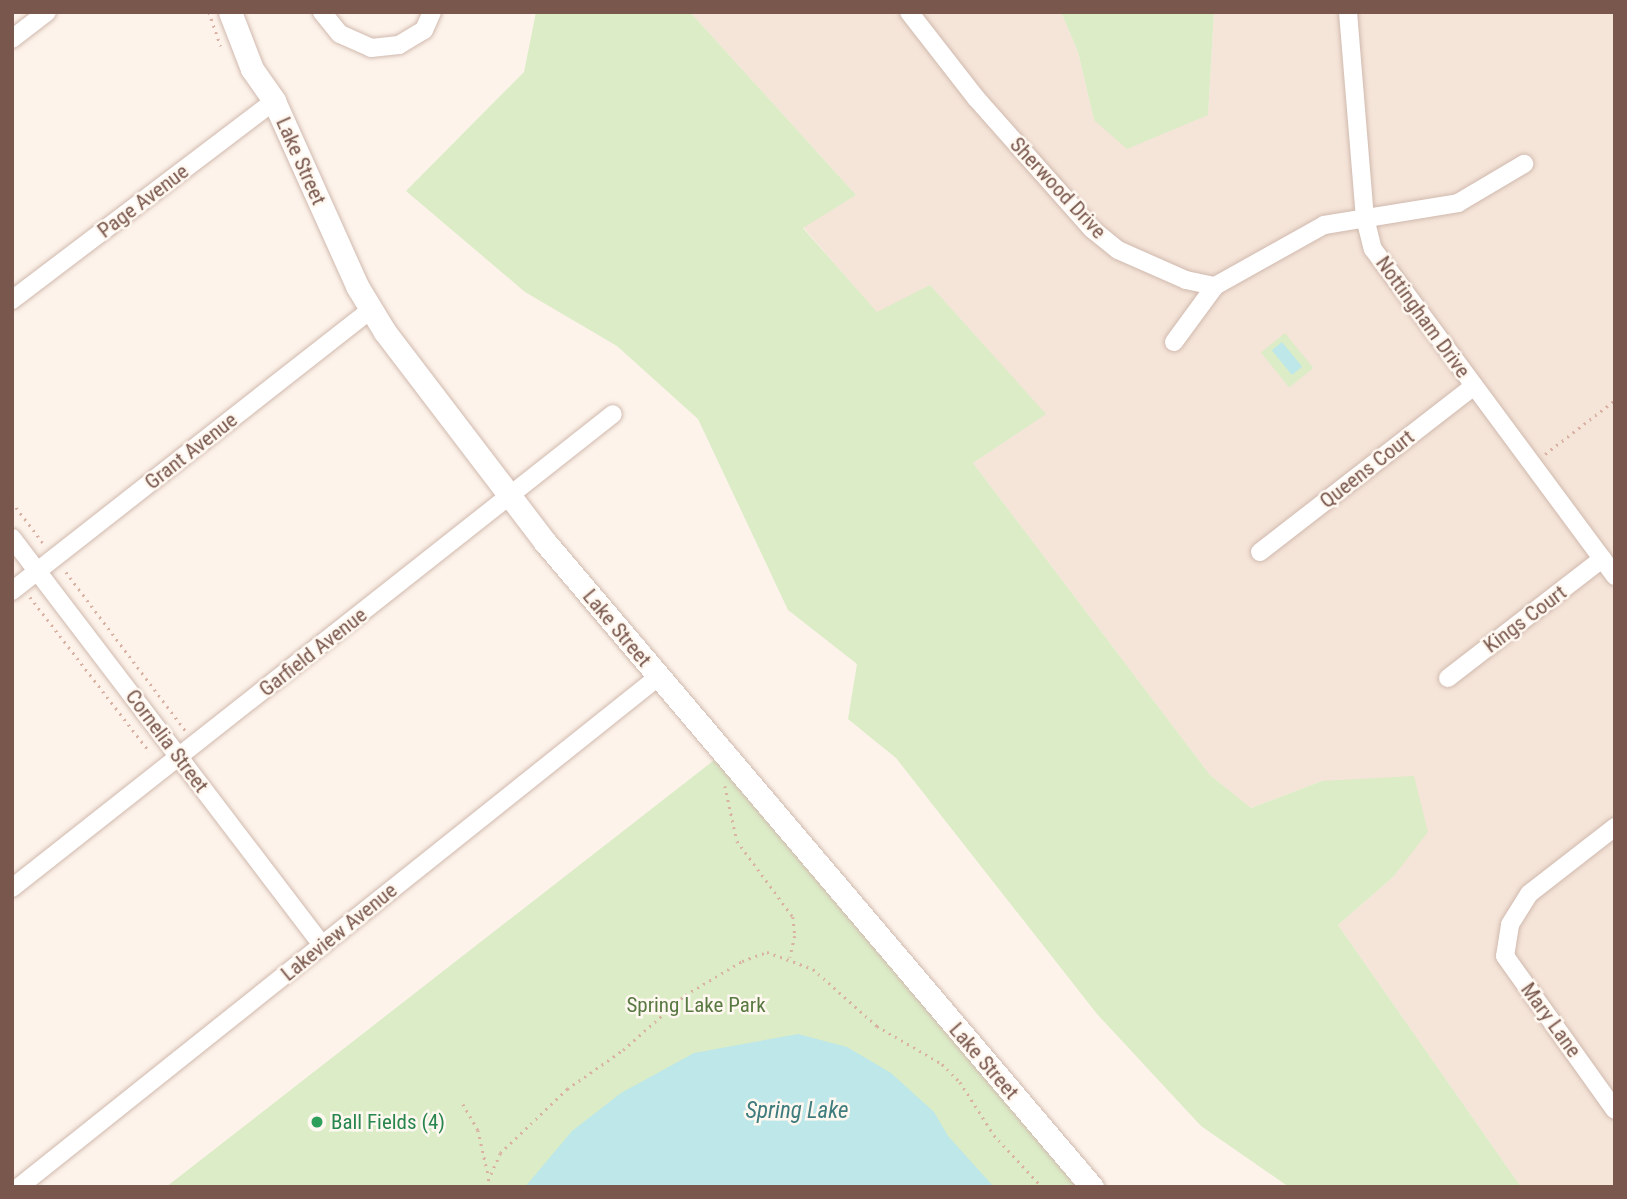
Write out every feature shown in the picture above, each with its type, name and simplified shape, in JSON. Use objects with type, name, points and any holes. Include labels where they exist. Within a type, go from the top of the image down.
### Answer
[{"type":"street","points":[[12,39],[47,12]]},
{"type":"street","name":"Lake Street","points":[[230,12],[252,69],[274,101],[370,310],[510,497],[659,677],[1092,1187]]},
{"type":"street","points":[[322,12],[341,34],[372,48],[399,45],[424,30],[432,12]]},
{"type":"street","name":"Sherwood Drive","points":[[909,12],[976,98],[1092,229],[1118,250],[1186,280],[1215,286]]},
{"type":"street","name":"Nottingham Drive","points":[[1348,12],[1365,218],[1373,249],[1615,576]]},
{"type":"street","name":"Page Avenue","points":[[12,300],[274,101]]},
{"type":"street","points":[[1174,342],[1215,286],[1324,225],[1458,204],[1524,164]]},
{"type":"street","name":"Grant Avenue","points":[[16,588],[370,310]]},
{"type":"street","name":"Queens Court","points":[[1260,552],[1474,386]]},
{"type":"street","name":"Garfield Avenue","points":[[12,888],[613,414]]},
{"type":"street","name":"Cornelia Street","points":[[12,538],[186,753],[322,945]]},
{"type":"street","name":"Kings Court","points":[[1448,678],[1602,559]]},
{"type":"street","name":"Lakeview Avenue","points":[[19,1187],[659,677]]},
{"type":"street","name":"Mary Lane","points":[[1615,827],[1529,894],[1510,925],[1505,956],[1615,1110]]},
{"type":"path","points":[[1532,464],[1615,400]]},
{"type":"path","points":[[12,502],[187,732],[186,753]]},
{"type":"path","points":[[16,588],[150,752]]},
{"type":"path","points":[[725,783],[737,841],[793,917],[796,936],[790,957]]},
{"type":"path","points":[[485,1187],[488,1174],[513,1139],[558,1097],[624,1050],[685,995],[756,954],[790,957],[829,981],[877,1026],[927,1052],[951,1072],[994,1135],[1042,1187]]},
{"type":"path","points":[[463,1104],[478,1130],[488,1174]]},
{"type":"shaded area","points":[[690,12],[1061,12],[1078,52],[1094,120],[1208,115],[1214,12],[1615,12],[1615,1187],[1521,1187],[1338,925],[1393,877],[1322,781],[1251,808],[1210,775],[973,463],[1045,414],[930,285],[877,313],[803,227],[856,195]]},
{"type":"green space","points":[[536,12],[690,12],[856,195],[803,228],[877,312],[930,285],[1046,414],[973,463],[1210,775],[1251,808],[1322,781],[1414,776],[1428,832],[1393,877],[1338,925],[1521,1187],[1289,1187],[1201,1126],[1097,1014],[896,758],[848,719],[857,664],[788,610],[698,419],[617,346],[525,292],[406,191],[524,72]]},
{"type":"green space","points":[[1061,12],[1214,12],[1208,115],[1127,149],[1094,120],[1078,52]]},
{"type":"green space","points":[[1285,333],[1313,368],[1289,387],[1261,353]]},
{"type":"green space","name":"Spring Lake Park","points":[[722,754],[1092,1187],[166,1187]]},
{"type":"water","points":[[1282,342],[1302,367],[1292,375],[1272,350]]},
{"type":"water","name":"Spring Lake","points":[[798,1034],[847,1047],[891,1073],[934,1112],[948,1136],[994,1187],[525,1187],[572,1131],[621,1093],[694,1053]]},
{"type":"place","name":"Ball Fields (4)","points":[[317,1122]]}]
